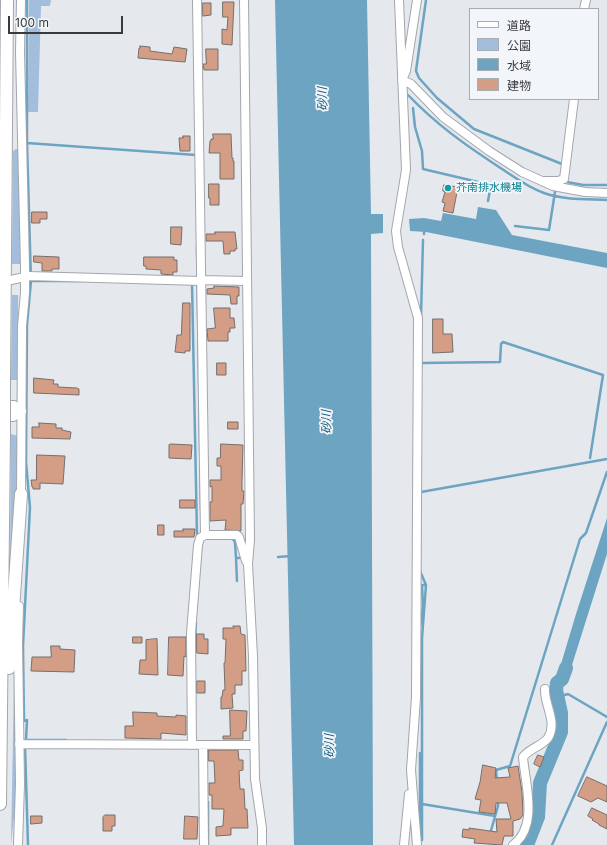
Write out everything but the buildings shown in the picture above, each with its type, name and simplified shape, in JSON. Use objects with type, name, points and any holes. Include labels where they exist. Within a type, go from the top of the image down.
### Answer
[{"type":"highway","points":[[0,804],[7,0]]},
{"type":"highway","points":[[1,719],[8,692],[10,639],[21,494]]},
{"type":"main road","points":[[0,406],[14,406],[21,411],[14,416],[0,416]]},
{"type":"street","points":[[18,845],[20,784],[18,642],[24,515],[21,494],[22,326],[29,277],[20,52],[21,0]]},
{"type":"street","points":[[197,0],[200,281],[205,535]]},
{"type":"street","points":[[244,0],[250,540],[248,564],[253,656],[255,779],[262,828],[262,845]]},
{"type":"street","points":[[399,0],[406,170],[396,231],[398,247],[418,318],[416,698],[404,845]]},
{"type":"street","points":[[402,80],[406,71],[417,0]]},
{"type":"street","points":[[402,80],[411,84],[433,108],[460,131],[522,172],[553,186],[607,193]]},
{"type":"street","points":[[540,181],[558,181],[564,179],[574,100]]},
{"type":"street","points":[[11,280],[29,277],[247,281]]},
{"type":"street","points":[[192,743],[191,633],[198,545],[200,538],[205,535],[239,537],[241,539],[244,556],[248,564]]},
{"type":"street","points":[[513,845],[522,836],[525,830],[529,807],[524,757],[528,751],[547,739],[551,732],[552,718],[545,696],[545,689]]},
{"type":"street","points":[[19,744],[192,743],[206,745],[254,745]]},
{"type":"street","points":[[204,845],[206,745]]},
{"type":"street","points":[[411,770],[417,845]]},
{"type":"green space","points":[[29,0],[51,0],[50,6],[41,6],[38,112],[28,112]]},
{"type":"green space","points":[[16,149],[19,150],[22,264],[12,264],[13,151]]},
{"type":"green space","points":[[12,295],[18,295],[19,380],[11,380]]},
{"type":"green space","points":[[11,434],[19,436],[11,578],[10,573]]},
{"type":"green space","points":[[15,677],[17,789],[11,845],[14,679]]},
{"type":"water","name":"砂川","points":[[275,0],[367,0],[371,214],[383,214],[383,233],[371,234],[373,845],[294,845]]},
{"type":"water","points":[[478,207],[496,210],[512,235],[607,253],[607,268],[426,232],[410,231],[409,219],[424,218],[441,221],[443,213],[476,219]]},
{"type":"water","points":[[607,518],[607,554],[566,684],[555,684],[576,614]]},
{"type":"waterway","points":[[27,0],[27,143],[31,281],[27,325],[26,462],[30,507],[23,646],[24,721],[27,720],[26,740],[66,740]]},
{"type":"waterway","points":[[426,0],[416,71],[419,78],[437,98],[474,129],[562,164]]},
{"type":"waterway","points":[[408,95],[451,134],[486,159],[532,188],[559,197],[607,200]]},
{"type":"waterway","points":[[413,108],[415,127],[422,151],[423,169],[491,185],[488,201]]},
{"type":"waterway","points":[[27,143],[196,155]]},
{"type":"waterway","points":[[567,182],[583,185],[607,185]]},
{"type":"waterway","points":[[515,226],[549,230],[555,192]]},
{"type":"waterway","points":[[424,229],[424,234]]},
{"type":"waterway","points":[[421,316],[423,240]]},
{"type":"waterway","points":[[197,247],[201,509]]},
{"type":"waterway","points":[[30,281],[81,281]]},
{"type":"waterway","points":[[192,283],[197,536]]},
{"type":"waterway","points":[[421,363],[500,362],[501,344],[503,342],[603,375],[590,458]]},
{"type":"waterway","points":[[421,492],[607,459]]},
{"type":"waterway","points":[[497,781],[496,770],[510,766],[580,539],[586,533],[607,472]]},
{"type":"waterway","points":[[232,538],[235,542],[236,558],[239,558]]},
{"type":"waterway","points":[[278,557],[291,556]]},
{"type":"waterway","points":[[236,558],[237,581]]},
{"type":"waterway","points":[[420,571],[426,585],[422,638],[422,840]]},
{"type":"waterway","points":[[420,626],[423,607],[422,585],[426,585]]},
{"type":"waterway","points":[[195,640],[196,623]]},
{"type":"waterway","points":[[527,845],[538,817],[540,783],[561,732],[561,713],[556,690],[557,683],[562,679],[566,668]]},
{"type":"waterway","points":[[558,697],[568,694],[607,717]]},
{"type":"waterway","points":[[552,845],[607,722]]},
{"type":"waterway","points":[[25,746],[28,845]]},
{"type":"waterway","points":[[420,753],[420,832]]},
{"type":"waterway","points":[[490,834],[498,806],[498,800]]},
{"type":"waterway","points":[[208,802],[208,845]]},
{"type":"waterway","points":[[422,804],[495,816]]},
{"type":"place","name":"芥南排水機場","points":[[448,188]]}]
